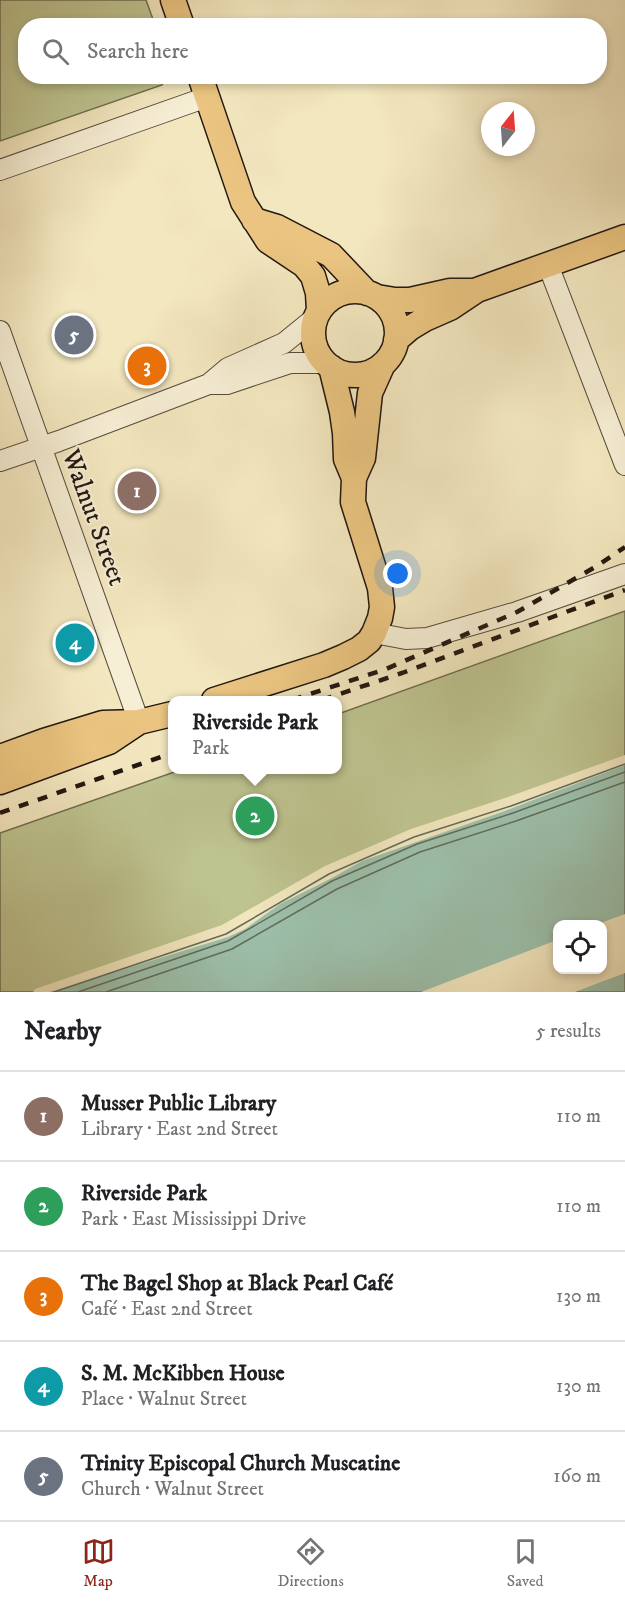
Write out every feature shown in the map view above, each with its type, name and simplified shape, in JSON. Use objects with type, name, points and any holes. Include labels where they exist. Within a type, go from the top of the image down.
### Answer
[{"type":"main road","points":[[173,0],[179,18]]},
{"type":"main road","points":[[203,87],[243,202],[254,220],[268,241],[304,265],[313,276],[318,293],[317,314],[313,329],[318,353],[328,365],[339,372],[349,374],[372,371],[382,364],[391,353],[396,340],[393,316],[386,305],[372,295],[331,255],[277,227],[254,220]]},
{"type":"main road","points":[[396,340],[425,319],[450,308],[477,290],[625,237]]},
{"type":"main road","points":[[317,314],[326,303],[345,292],[356,291],[395,300],[410,300],[450,291],[477,290]]},
{"type":"main road","points":[[227,696],[343,657],[360,649],[374,633],[382,607],[380,588],[353,502],[354,478],[363,458],[370,393],[382,364]]},
{"type":"main road","points":[[328,365],[342,412],[345,459],[354,478]]},
{"type":"main road","points":[[0,757],[103,723],[140,722],[168,715]]},
{"type":"main road","points":[[0,782],[109,742],[140,722]]},
{"type":"street","points":[[0,170],[203,87]]},
{"type":"street","points":[[548,265],[625,465]]},
{"type":"street","points":[[210,384],[228,368],[284,343],[317,314]]},
{"type":"street","name":"Walnut Street","points":[[0,331],[140,722]]},
{"type":"street","points":[[0,461],[210,384],[227,384],[290,363],[328,365]]},
{"type":"street","points":[[374,633],[406,639],[428,638],[518,612],[625,574]]},
{"type":"shaded area","points":[[0,0],[146,0],[152,18],[18,18],[18,84],[163,84],[0,141]]},
{"type":"shaded area","points":[[625,611],[625,758],[224,928],[36,992],[0,992],[0,833],[169,774],[342,774],[342,713]]},
{"type":"water","points":[[625,758],[625,992],[36,992],[224,928],[327,869]]},
{"type":"pier","points":[[625,755],[625,765],[502,812],[362,861],[280,904],[245,929],[228,937],[50,992],[33,992],[35,989],[222,925],[325,866],[411,829]]},
{"type":"pier","points":[[625,914],[625,973],[575,992],[421,992],[553,942],[553,974],[607,974],[607,921]]},
{"type":"railway","points":[[304,696],[386,669],[517,612],[597,566],[625,547]]},
{"type":"railway","points":[[334,696],[625,590]]},
{"type":"railway","points":[[0,813],[168,754]]},
{"type":"place","name":"Trinity Episcopal Church Muscatine","points":[[74,335]]},
{"type":"place","name":"The Bagel Shop at Black Pearl Café","points":[[147,366]]},
{"type":"place","name":"Musser Public Library","points":[[137,491]]},
{"type":"place","name":"S. M. McKibben House","points":[[75,643]]},
{"type":"place","name":"Riverside Park","points":[[255,816]]}]
